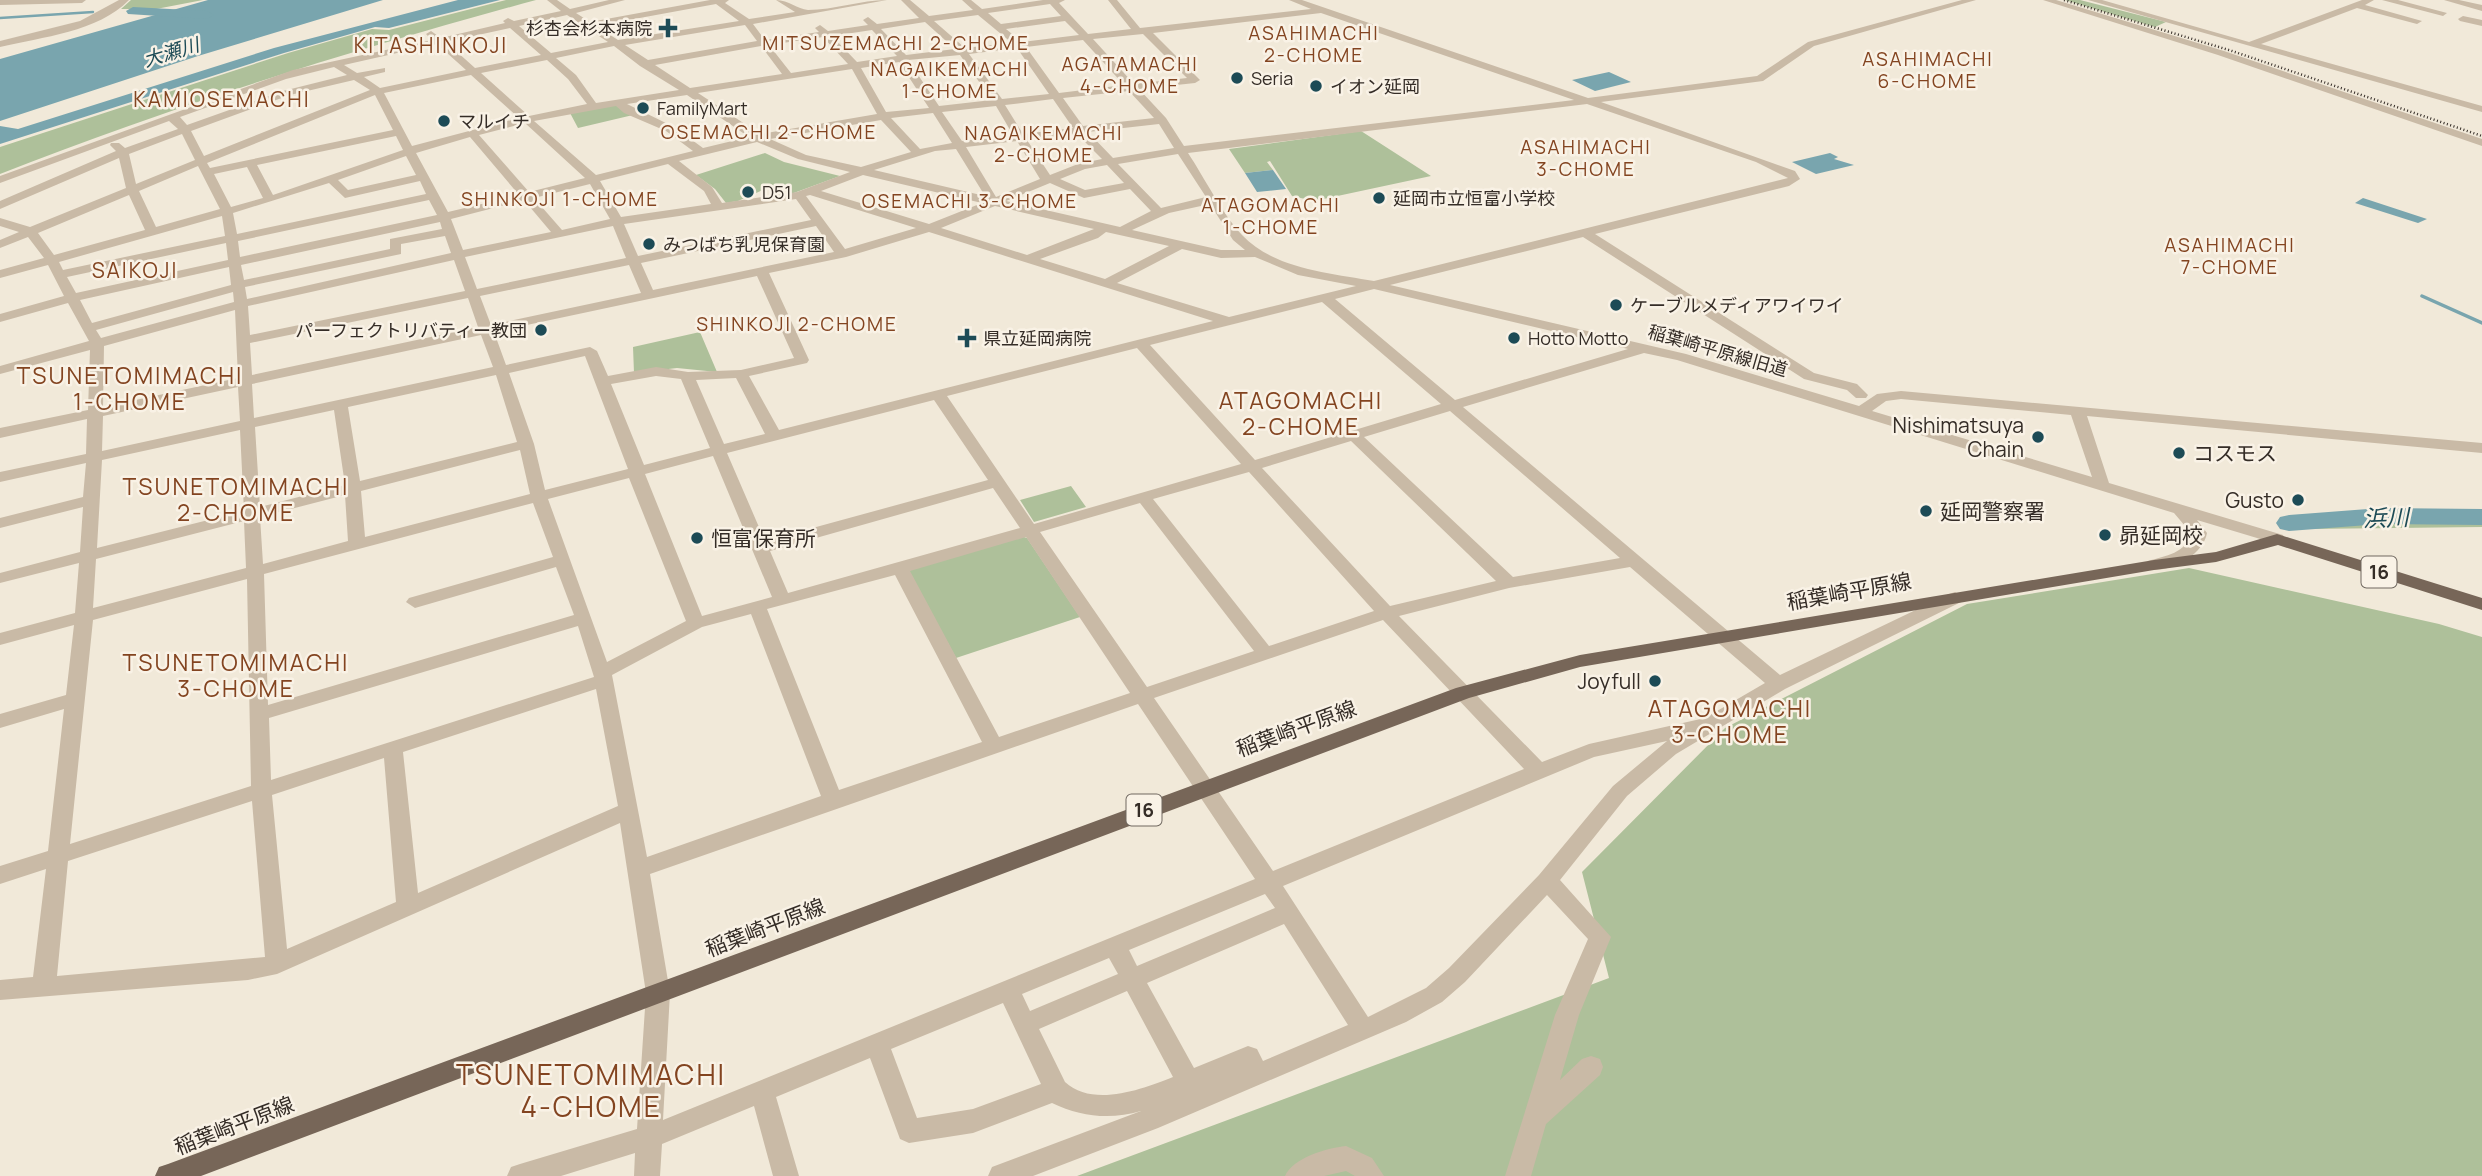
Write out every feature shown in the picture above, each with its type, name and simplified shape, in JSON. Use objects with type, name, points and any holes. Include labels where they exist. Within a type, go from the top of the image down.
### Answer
[{"type":"main road","name":"稲葉崎平原線","points":[[168,1176],[205,1169],[658,993],[1463,692],[1580,661],[2154,565],[2202,562],[2277,540]]},
{"type":"main road","name":"16","points":[[2277,540],[2482,604]]},
{"type":"street","points":[[0,2],[82,0]]},
{"type":"street","points":[[0,44],[89,19],[113,9],[124,0]]},
{"type":"street","points":[[286,76],[435,38],[512,25],[621,0]]},
{"type":"street","points":[[586,25],[720,0],[747,22],[788,76]]},
{"type":"street","points":[[780,0],[805,12],[855,66],[883,116],[917,152]]},
{"type":"street","points":[[0,244],[132,189],[205,166],[357,97],[377,91],[612,44],[851,2],[883,0]]},
{"type":"street","points":[[905,0],[962,51],[1046,177],[1084,194],[1132,185]]},
{"type":"street","points":[[967,1],[981,0]]},
{"type":"street","points":[[643,64],[763,43],[1055,0]]},
{"type":"street","name":"稲葉崎平原線旧道","points":[[1055,0],[1067,18],[1162,120],[1237,237],[1256,253],[1303,272],[1374,285],[1681,357],[2277,540]]},
{"type":"street","points":[[88,328],[238,286],[397,251],[394,242],[526,196],[758,138],[883,116],[1195,80],[1112,0]]},
{"type":"street","points":[[0,639],[1140,342],[1785,184],[1794,179],[1791,173],[1780,167],[1293,0]]},
{"type":"street","points":[[0,433],[842,254],[930,228],[1046,177],[1082,166],[1182,150],[1759,79],[1811,44],[1972,0]]},
{"type":"street","points":[[2048,0],[2221,53],[2482,143]]},
{"type":"street","points":[[2092,0],[2482,109]]},
{"type":"street","points":[[2221,53],[2370,0]]},
{"type":"street","points":[[2386,0],[2444,7],[2482,8]]},
{"type":"street","points":[[2412,0],[2444,7]]},
{"type":"street","points":[[553,1],[612,44],[758,138],[802,158],[1179,246],[1221,254],[1256,253]]},
{"type":"street","points":[[967,1],[1019,44],[1080,130],[1160,214]]},
{"type":"street","points":[[851,2],[903,59],[990,192],[992,202]]},
{"type":"street","points":[[2356,5],[2417,21]]},
{"type":"street","points":[[0,274],[270,200],[409,151],[525,119],[618,102],[962,51],[1325,11]]},
{"type":"street","points":[[503,16],[572,77],[593,106]]},
{"type":"street","points":[[999,27],[1067,18]]},
{"type":"street","points":[[2463,19],[2482,23]]},
{"type":"street","points":[[435,38],[593,179],[609,203],[648,294]]},
{"type":"street","points":[[0,180],[167,117],[320,64]]},
{"type":"street","points":[[337,64],[377,91],[447,224],[501,370],[526,444],[539,497],[584,618],[602,677],[629,810],[658,993],[648,1176]]},
{"type":"street","points":[[0,205],[123,152],[287,93],[382,70]]},
{"type":"street","points":[[618,102],[628,111],[670,129],[701,152]]},
{"type":"street","points":[[167,117],[176,119],[185,130],[227,211],[241,304],[255,571],[261,790],[277,964]]},
{"type":"street","points":[[0,370],[241,304],[458,255],[615,222],[804,193],[917,152],[960,144],[1162,120]]},
{"type":"street","points":[[205,166],[250,163],[400,132]]},
{"type":"street","points":[[472,133],[559,234]]},
{"type":"street","points":[[107,139],[123,152],[132,189],[152,231]]},
{"type":"street","points":[[670,160],[708,189],[719,207]]},
{"type":"street","points":[[250,163],[270,200]]},
{"type":"street","points":[[331,180],[345,194],[423,177]]},
{"type":"street","points":[[804,193],[819,222],[842,254]]},
{"type":"street","points":[[804,193],[930,228],[1227,321]]},
{"type":"street","points":[[59,275],[433,196]]},
{"type":"street","points":[[1121,232],[1130,225],[1191,202],[1213,200]]},
{"type":"street","points":[[0,222],[30,231],[51,260],[97,344],[94,456],[84,617],[44,986]]},
{"type":"street","points":[[242,341],[819,222]]},
{"type":"street","points":[[0,318],[71,298],[234,262],[447,224]]},
{"type":"street","points":[[1027,259],[1094,234],[1103,228]]},
{"type":"street","points":[[1585,233],[1806,374],[1815,379],[1852,387],[1861,395]]},
{"type":"street","points":[[1107,283],[1179,246]]},
{"type":"street","points":[[603,381],[654,373],[680,373],[687,376],[741,374],[802,360],[761,271]]},
{"type":"street","points":[[1325,297],[1778,684]]},
{"type":"street","points":[[1140,342],[1386,613],[1538,771]]},
{"type":"street","points":[[0,874],[393,749],[602,677],[696,624],[1251,466],[1645,348]]},
{"type":"street","points":[[0,477],[590,351],[696,624]]},
{"type":"street","points":[[741,374],[774,436]]},
{"type":"street","points":[[1806,374],[2005,405]]},
{"type":"street","points":[[687,376],[782,600]]},
{"type":"street","points":[[1861,395],[1880,388],[1892,388]]},
{"type":"street","points":[[938,394],[1289,912],[1363,1029]]},
{"type":"street","points":[[1859,413],[1861,395]]},
{"type":"street","points":[[1859,413],[1887,396],[2075,410],[2482,448]]},
{"type":"street","points":[[340,404],[353,488],[357,545]]},
{"type":"street","points":[[2075,410],[2081,419],[2103,488]]},
{"type":"street","points":[[1354,436],[1508,583]]},
{"type":"street","points":[[0,578],[526,444]]},
{"type":"street","points":[[760,548],[997,482]]},
{"type":"street","points":[[1143,497],[1265,653]]},
{"type":"street","points":[[0,523],[91,500]]},
{"type":"street","points":[[2154,565],[2191,551],[2198,541],[2199,533],[2181,511]]},
{"type":"street","points":[[415,602],[562,560]]},
{"type":"street","points":[[639,869],[832,800],[1386,613],[1508,583],[1634,561]]},
{"type":"street","points":[[900,568],[994,746]]},
{"type":"street","points":[[1001,1176],[1149,1119],[1398,1015],[1434,995],[1457,975],[1547,881],[1620,791],[1669,749],[1704,725],[1778,684],[1955,598]]},
{"type":"street","points":[[758,608],[832,800]]},
{"type":"street","points":[[260,713],[584,618]]},
{"type":"street","points":[[0,721],[73,700]]},
{"type":"street","points":[[520,1176],[650,1137],[1538,771],[1599,748],[1659,738],[1704,725]]},
{"type":"street","points":[[393,749],[408,907]]},
{"type":"street","points":[[0,990],[248,970],[277,964],[629,810]]},
{"type":"street","points":[[1517,1176],[1567,1015],[1600,937],[1547,881]]},
{"type":"street","points":[[1025,1024],[1289,912]]},
{"type":"street","points":[[1114,946],[1188,1081]]},
{"type":"street","points":[[1008,989],[1061,1098],[1076,1102],[1125,1105],[1248,1057],[1257,1073]]},
{"type":"street","points":[[877,1043],[909,1131],[973,1121],[1056,1090]]},
{"type":"street","points":[[1535,1119],[1591,1067]]},
{"type":"street","points":[[762,1091],[786,1176]]},
{"type":"street","points":[[1298,1176],[1338,1157],[1353,1160],[1371,1176]]},
{"type":"green space","points":[[131,0],[203,0],[156,9],[121,9]]},
{"type":"green space","points":[[506,0],[536,0],[400,38],[266,80],[132,125],[0,174],[0,147],[288,53],[372,29],[389,30]]},
{"type":"green space","points":[[2065,0],[2080,0],[2166,22],[2155,27]]},
{"type":"green space","points":[[615,104],[633,115],[578,128],[569,111]]},
{"type":"green space","points":[[1361,131],[1431,176],[1314,201],[1292,196],[1270,161],[1267,162],[1273,170],[1245,173],[1229,149]]},
{"type":"green space","points":[[765,153],[784,162],[840,176],[791,194],[772,186],[738,201],[726,203],[715,189],[696,175]]},
{"type":"green space","points":[[700,332],[717,372],[677,368],[634,373],[633,347]]},
{"type":"green space","points":[[1071,486],[1086,507],[1034,522],[1020,500]]},
{"type":"green space","points":[[2482,513],[2482,527],[2307,529],[2295,524],[2348,516]]},
{"type":"green space","points":[[1021,536],[1027,538],[1080,617],[956,658],[909,572],[912,568]]},
{"type":"green space","points":[[2189,568],[2439,624],[2482,637],[2482,1176],[1077,1176],[1609,978],[1582,872],[1725,728],[1967,604]]},
{"type":"water","name":"大瀬川","points":[[208,0],[383,0],[198,56],[0,121],[0,59]]},
{"type":"water","points":[[458,0],[500,0],[389,28],[375,27],[284,53],[0,144],[0,126],[18,129],[274,48]]},
{"type":"water","points":[[1609,72],[1631,82],[1595,91],[1572,80]]},
{"type":"water","points":[[1830,153],[1838,157],[1834,159],[1854,165],[1816,174],[1792,162]]},
{"type":"water","points":[[1273,170],[1286,189],[1257,192],[1245,173]]},
{"type":"water","points":[[2363,198],[2427,219],[2418,223],[2355,203]]},
{"type":"waterway","points":[[133,11],[207,15]]},
{"type":"waterway","points":[[0,18],[93,12]]},
{"type":"waterway","points":[[2422,296],[2482,323]]},
{"type":"waterway","name":"浜川","points":[[2289,523],[2381,516],[2482,517]]},
{"type":"railway","points":[[2064,0],[2232,51],[2482,136]]},
{"type":"place","name":"杉杏会杉本病院","points":[[668,28]]},
{"type":"place","name":"Seria","points":[[1237,78]]},
{"type":"place","name":"イオン延岡","points":[[1316,86]]},
{"type":"place","name":"FamilyMart","points":[[643,108]]},
{"type":"place","name":"マルイチ","points":[[444,121]]},
{"type":"place","name":"D51","points":[[748,192]]},
{"type":"place","name":"延岡市立恒富小学校","points":[[1379,198]]},
{"type":"place","name":"みつばち乳児保育園","points":[[649,244]]},
{"type":"place","name":"ケーブルメディアワイワイ","points":[[1616,305]]},
{"type":"place","name":"パーフェクトリバティー教団","points":[[541,330]]},
{"type":"place","name":"県立延岡病院","points":[[967,338]]},
{"type":"place","name":"Hotto Motto","points":[[1514,338]]},
{"type":"place","name":"Nishimatsuya Chain","points":[[2038,437]]},
{"type":"place","name":"コスモス","points":[[2179,453]]},
{"type":"place","name":"Gusto","points":[[2298,500]]},
{"type":"place","name":"延岡警察署","points":[[1926,511]]},
{"type":"place","name":"昴延岡校","points":[[2105,535]]},
{"type":"place","name":"恒富保育所","points":[[697,538]]},
{"type":"place","name":"Joyfull","points":[[1655,681]]},
{"type":"district","name":"MITSUZEMACHI 2-CHOME","points":[[896,43]]},
{"type":"district","name":"ASAHIMACHI 2-CHOME","points":[[1314,44]]},
{"type":"district","name":"KITASHINKOJI","points":[[431,45]]},
{"type":"district","name":"ASAHIMACHI 6-CHOME","points":[[1928,70]]},
{"type":"district","name":"AGATAMACHI 4-CHOME","points":[[1130,75]]},
{"type":"district","name":"NAGAIKEMACHI 1-CHOME","points":[[950,80]]},
{"type":"district","name":"KAMIOSEMACHI","points":[[222,99]]},
{"type":"district","name":"OSEMACHI 2-CHOME","points":[[769,132]]},
{"type":"district","name":"NAGAIKEMACHI 2-CHOME","points":[[1044,144]]},
{"type":"district","name":"ASAHIMACHI 3-CHOME","points":[[1586,158]]},
{"type":"district","name":"SHINKOJI 1-CHOME","points":[[560,199]]},
{"type":"district","name":"OSEMACHI 3-CHOME","points":[[970,201]]},
{"type":"district","name":"ATAGOMACHI 1-CHOME","points":[[1271,216]]},
{"type":"district","name":"ASAHIMACHI 7-CHOME","points":[[2230,256]]},
{"type":"district","name":"SAIKOJI","points":[[135,270]]},
{"type":"district","name":"SHINKOJI 2-CHOME","points":[[797,324]]},
{"type":"district","name":"TSUNETOMIMACHI 1-CHOME","points":[[130,388]]},
{"type":"district","name":"ATAGOMACHI 2-CHOME","points":[[1301,413]]},
{"type":"district","name":"TSUNETOMIMACHI 2-CHOME","points":[[236,499]]},
{"type":"district","name":"TSUNETOMIMACHI 3-CHOME","points":[[236,675]]},
{"type":"district","name":"ATAGOMACHI 3-CHOME","points":[[1730,721]]},
{"type":"district","name":"TSUNETOMIMACHI 4-CHOME","points":[[591,1090]]}]
